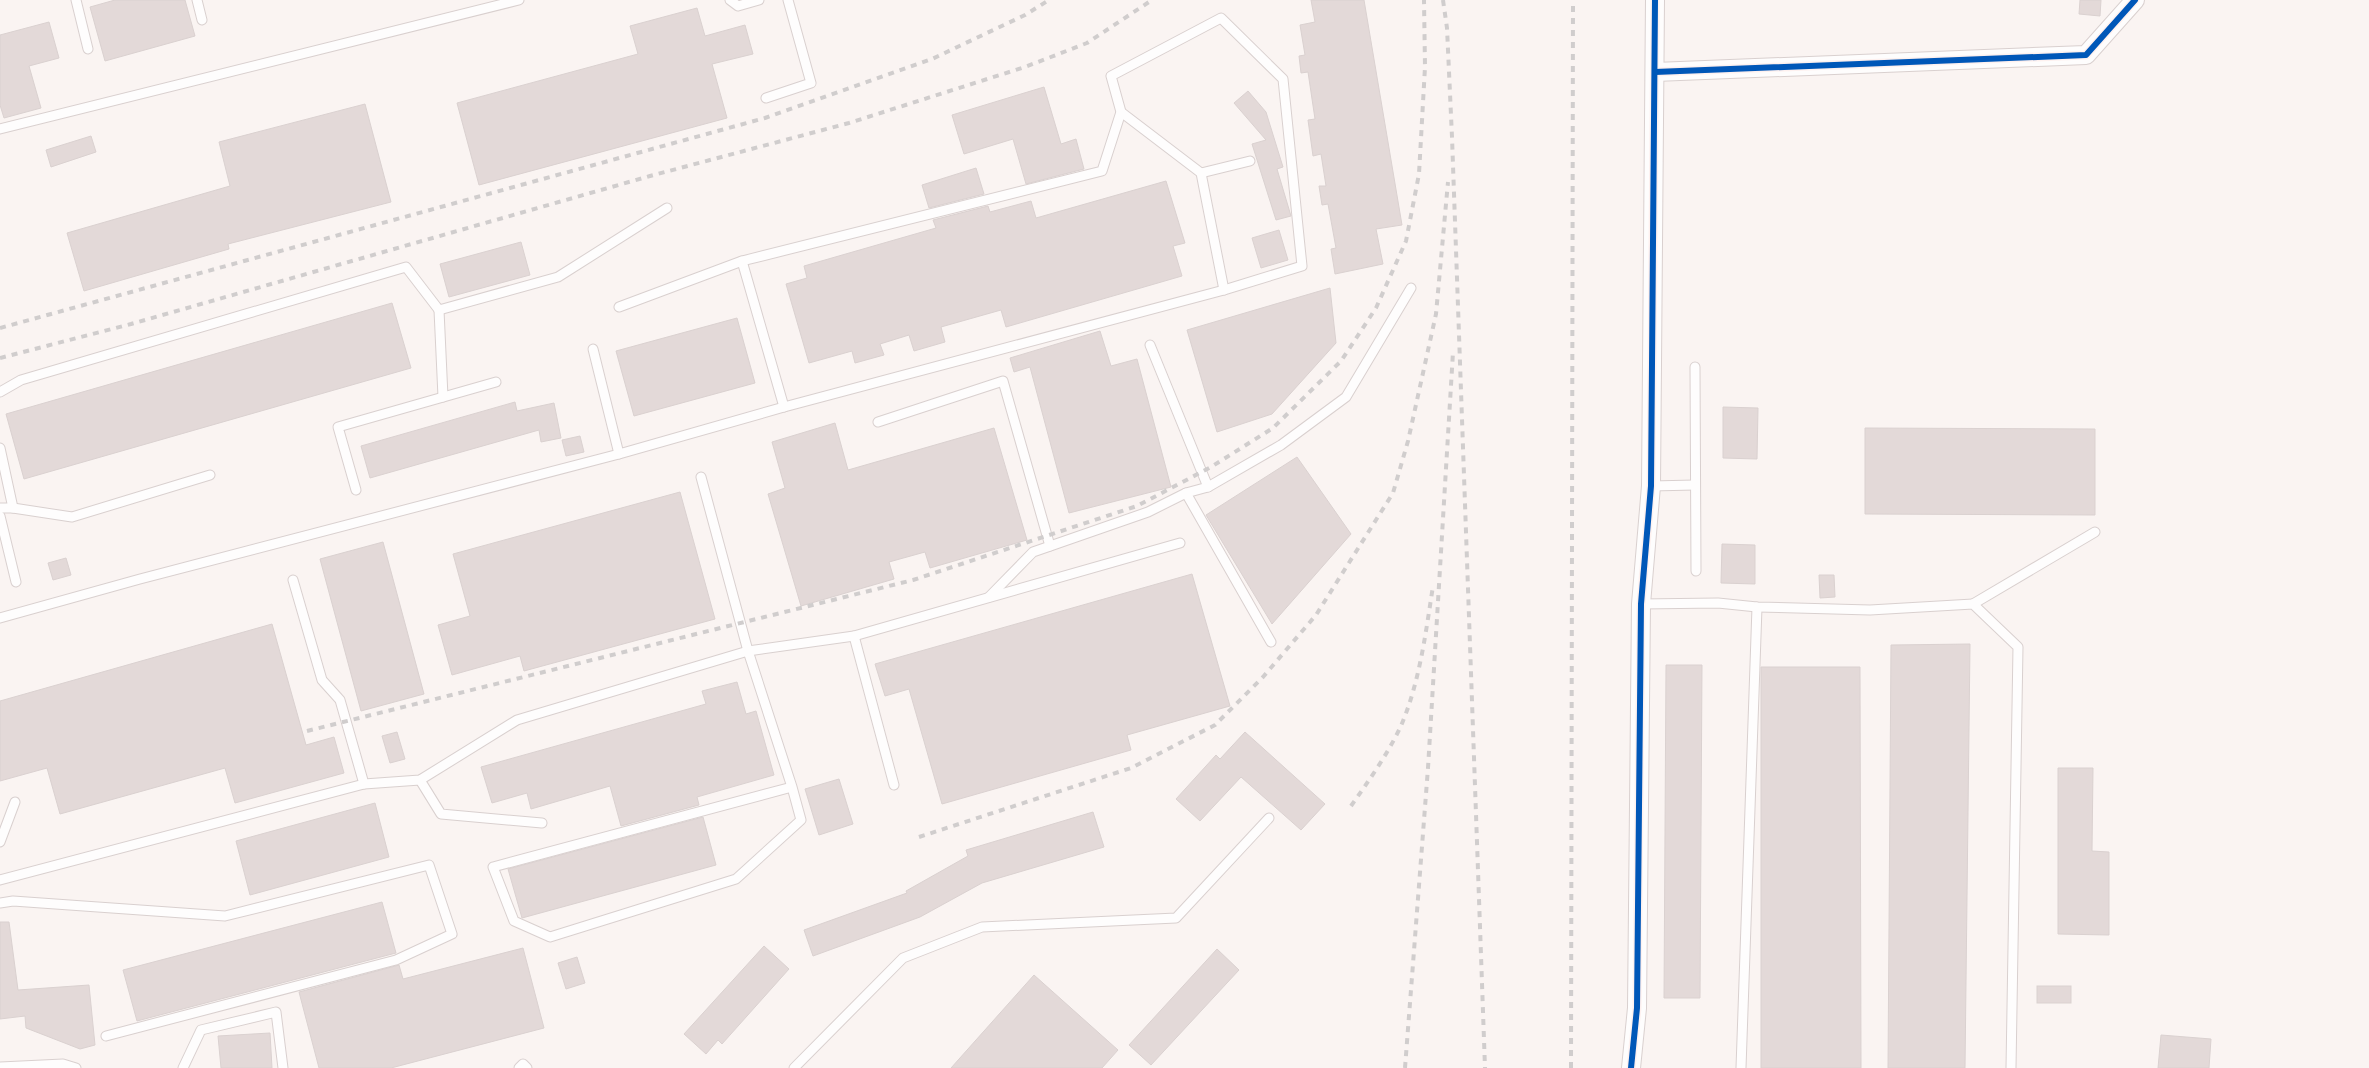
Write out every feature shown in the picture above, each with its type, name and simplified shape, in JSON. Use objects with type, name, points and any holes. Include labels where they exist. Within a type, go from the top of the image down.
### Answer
[{"type":"street","points":[[1630,1068],[1637,1008],[1641,604],[1651,486],[1655,0]]},
{"type":"street","points":[[1655,72],[2086,54],[2135,0]]},
{"type":"lane","points":[[76,0],[88,49]]},
{"type":"lane","points":[[197,0],[202,20]]},
{"type":"lane","points":[[478,0],[481,10]]},
{"type":"lane","points":[[0,129],[519,0]]},
{"type":"lane","points":[[730,0],[738,6],[759,0]]},
{"type":"lane","points":[[766,98],[810,82],[788,0]]},
{"type":"lane","points":[[0,618],[140,578],[619,454],[784,406],[1224,290],[1302,266],[1283,79],[1221,18],[1111,76],[1121,112],[1102,171],[742,261],[619,307]]},
{"type":"lane","points":[[1121,112],[1201,174],[1224,290]]},
{"type":"lane","points":[[1201,174],[1250,161]]},
{"type":"lane","points":[[439,310],[558,277],[667,208]]},
{"type":"lane","points":[[742,261],[784,406]]},
{"type":"lane","points":[[0,392],[21,380],[406,267],[439,310],[444,397]]},
{"type":"lane","points":[[989,597],[1033,552],[1148,512],[1186,493],[1208,487],[1281,445],[1346,398],[1411,288]]},
{"type":"lane","points":[[1150,345],[1208,487]]},
{"type":"lane","points":[[593,349],[619,454]]},
{"type":"lane","points":[[1695,367],[1696,571]]},
{"type":"lane","points":[[878,422],[1003,381],[1050,546]]},
{"type":"lane","points":[[356,490],[338,427],[496,382]]},
{"type":"lane","points":[[0,448],[13,508]]},
{"type":"lane","points":[[0,508],[13,508],[72,517],[210,475]]},
{"type":"lane","points":[[701,477],[748,651],[792,787],[801,820],[736,879],[550,937],[514,921],[493,867],[792,787]]},
{"type":"lane","points":[[1651,486],[1695,485]]},
{"type":"lane","points":[[1186,493],[1271,642]]},
{"type":"lane","points":[[0,516],[16,582]]},
{"type":"lane","points":[[1641,604],[1718,603],[1757,607],[1870,610],[1973,604],[2095,532]]},
{"type":"lane","points":[[0,880],[364,784],[420,780],[517,720],[748,651],[854,636],[1180,543]]},
{"type":"lane","points":[[293,580],[322,680],[340,700],[364,784]]},
{"type":"lane","points":[[1973,604],[2018,648],[2011,1068]]},
{"type":"lane","points":[[1741,1068],[1757,607]]},
{"type":"lane","points":[[854,636],[894,785]]},
{"type":"lane","points":[[420,780],[440,814],[542,823]]},
{"type":"lane","points":[[0,842],[15,802]]},
{"type":"lane","points":[[794,1068],[903,958],[982,927],[1176,918],[1269,818]]},
{"type":"lane","points":[[0,903],[13,901],[225,916],[429,865],[452,934],[396,960],[106,1036]]},
{"type":"lane","points":[[183,1068],[201,1030],[276,1012],[283,1068]]},
{"type":"lane","points":[[0,1067],[63,1064],[76,1068]]},
{"type":"lane","points":[[518,1068],[523,1064],[527,1068]]},
{"type":"building","points":[[115,0],[185,0],[195,36],[105,61],[90,7]]},
{"type":"building","points":[[1311,0],[1364,0],[1402,225],[1376,229],[1383,264],[1335,274],[1331,249],[1336,248],[1328,204],[1322,205],[1319,186],[1326,186],[1321,154],[1313,156],[1308,120],[1315,119],[1308,72],[1301,73],[1299,56],[1305,55],[1300,25],[1315,22]]},
{"type":"building","points":[[2080,0],[2101,0],[2100,16],[2079,14]]},
{"type":"building","points":[[697,8],[705,36],[745,25],[753,54],[712,64],[727,118],[479,185],[457,103],[638,54],[630,26]]},
{"type":"building","points":[[49,22],[59,58],[29,66],[41,108],[4,118],[0,105],[0,35]]},
{"type":"building","points":[[1044,87],[1061,144],[1076,139],[1084,169],[1026,184],[1013,139],[964,154],[952,115]]},
{"type":"building","points":[[1248,91],[1266,112],[1283,167],[1277,169],[1291,216],[1276,220],[1252,144],[1266,140],[1234,103]]},
{"type":"building","points":[[365,104],[391,202],[228,244],[229,249],[84,291],[67,233],[230,186],[219,142]]},
{"type":"building","points":[[91,136],[96,152],[51,167],[46,150]]},
{"type":"building","points":[[976,168],[984,194],[929,208],[922,185]]},
{"type":"building","points":[[1166,181],[1185,243],[1173,246],[1182,276],[1006,327],[1001,310],[941,327],[945,342],[914,351],[909,335],[880,344],[884,355],[855,363],[852,351],[809,363],[786,284],[807,278],[804,266],[936,228],[933,220],[988,206],[990,212],[1031,201],[1036,218]]},
{"type":"building","points":[[1279,230],[1288,260],[1261,268],[1252,238]]},
{"type":"building","points":[[521,242],[530,275],[449,297],[440,264]]},
{"type":"building","points":[[1330,288],[1336,343],[1272,414],[1217,432],[1187,330]]},
{"type":"building","points":[[392,303],[411,368],[24,479],[6,414]]},
{"type":"building","points":[[737,318],[755,383],[634,416],[616,351]]},
{"type":"building","points":[[1100,331],[1111,366],[1137,359],[1171,487],[1069,513],[1030,367],[1014,372],[1010,358]]},
{"type":"building","points":[[515,402],[517,411],[554,403],[561,438],[541,442],[539,430],[370,478],[361,446]]},
{"type":"building","points":[[1723,407],[1758,408],[1757,459],[1723,458]]},
{"type":"building","points":[[835,423],[848,470],[994,428],[1027,540],[930,568],[925,552],[889,562],[894,579],[801,606],[768,494],[785,488],[772,442]]},
{"type":"building","points":[[1865,428],[2095,429],[2095,515],[1865,514]]},
{"type":"building","points":[[580,436],[584,452],[566,456],[562,440]]},
{"type":"building","points":[[1297,457],[1351,534],[1272,624],[1206,515]]},
{"type":"building","points":[[680,492],[715,619],[524,671],[520,656],[452,675],[438,625],[470,616],[453,554]]},
{"type":"building","points":[[383,542],[424,694],[361,711],[320,559]]},
{"type":"building","points":[[1722,544],[1755,545],[1755,584],[1721,583]]},
{"type":"building","points":[[66,558],[71,575],[53,580],[48,563]]},
{"type":"building","points":[[1192,574],[1230,706],[1127,735],[1131,750],[942,804],[909,689],[885,696],[875,664]]},
{"type":"building","points":[[1819,575],[1834,575],[1835,597],[1820,598]]},
{"type":"building","points":[[272,624],[306,745],[334,737],[344,773],[235,803],[225,768],[60,814],[47,768],[0,781],[0,701]]},
{"type":"building","points":[[1970,644],[1965,1068],[1888,1068],[1891,645]]},
{"type":"building","points":[[1666,665],[1702,665],[1700,998],[1664,998]]},
{"type":"building","points":[[1761,667],[1860,667],[1861,1068],[1761,1068]]},
{"type":"building","points":[[737,682],[746,714],[756,711],[774,775],[697,797],[699,805],[621,826],[610,786],[531,809],[527,793],[492,803],[481,767],[706,704],[702,691]]},
{"type":"building","points":[[397,732],[405,759],[390,763],[382,736]]},
{"type":"building","points":[[1245,732],[1325,804],[1301,830],[1241,777],[1200,821],[1176,799],[1216,755],[1220,759]]},
{"type":"building","points":[[2058,768],[2093,768],[2092,851],[2109,852],[2109,935],[2058,934]]},
{"type":"building","points":[[839,779],[853,824],[819,835],[805,789]]},
{"type":"building","points":[[375,803],[389,857],[250,895],[236,841]]},
{"type":"building","points":[[1093,812],[1104,847],[982,883],[920,917],[813,956],[804,930],[907,893],[906,891],[968,856],[966,850]]},
{"type":"building","points":[[703,817],[716,865],[522,918],[508,869]]},
{"type":"building","points":[[382,902],[396,953],[137,1021],[123,970]]},
{"type":"building","points":[[0,922],[9,922],[18,990],[89,985],[95,1045],[80,1049],[26,1028],[25,1016],[0,1019]]},
{"type":"building","points":[[764,946],[789,969],[722,1044],[718,1040],[706,1054],[684,1034]]},
{"type":"building","points":[[523,948],[544,1028],[391,1068],[319,1068],[299,992],[399,965],[403,979]]},
{"type":"building","points":[[1217,949],[1239,970],[1151,1065],[1129,1045]]},
{"type":"building","points":[[577,957],[585,983],[566,989],[558,963]]},
{"type":"building","points":[[1034,975],[1118,1050],[1102,1068],[951,1068]]},
{"type":"building","points":[[2037,986],[2071,986],[2071,1003],[2037,1003]]},
{"type":"building","points":[[270,1033],[272,1068],[221,1068],[218,1036]]},
{"type":"building","points":[[2161,1035],[2211,1039],[2209,1068],[2158,1068]]},
{"type":"railway","points":[[0,328],[765,118],[932,59],[1025,15],[1049,0]]},
{"type":"railway","points":[[0,358],[131,324],[650,176],[849,123],[1025,67],[1087,43],[1152,0]]},
{"type":"railway","points":[[307,731],[913,580],[1137,506],[1211,467],[1273,428],[1341,361],[1376,308],[1406,241],[1419,174],[1425,67],[1424,0]]},
{"type":"railway","points":[[1443,0],[1447,28],[1452,137],[1485,1068]]},
{"type":"railway","points":[[1571,1068],[1573,0]]},
{"type":"railway","points":[[919,837],[1131,768],[1215,725],[1263,677],[1316,615],[1393,493],[1408,441],[1436,314],[1448,182]]},
{"type":"railway","points":[[1405,1068],[1428,768],[1453,352]]},
{"type":"railway","points":[[1351,806],[1386,753],[1403,721],[1409,705],[1418,672],[1433,586]]},
{"type":"cycle path","points":[[1631,1068],[1637,1008],[1641,604],[1651,486],[1655,0]]},
{"type":"cycle path","points":[[1655,72],[2086,55],[2135,0]]}]
